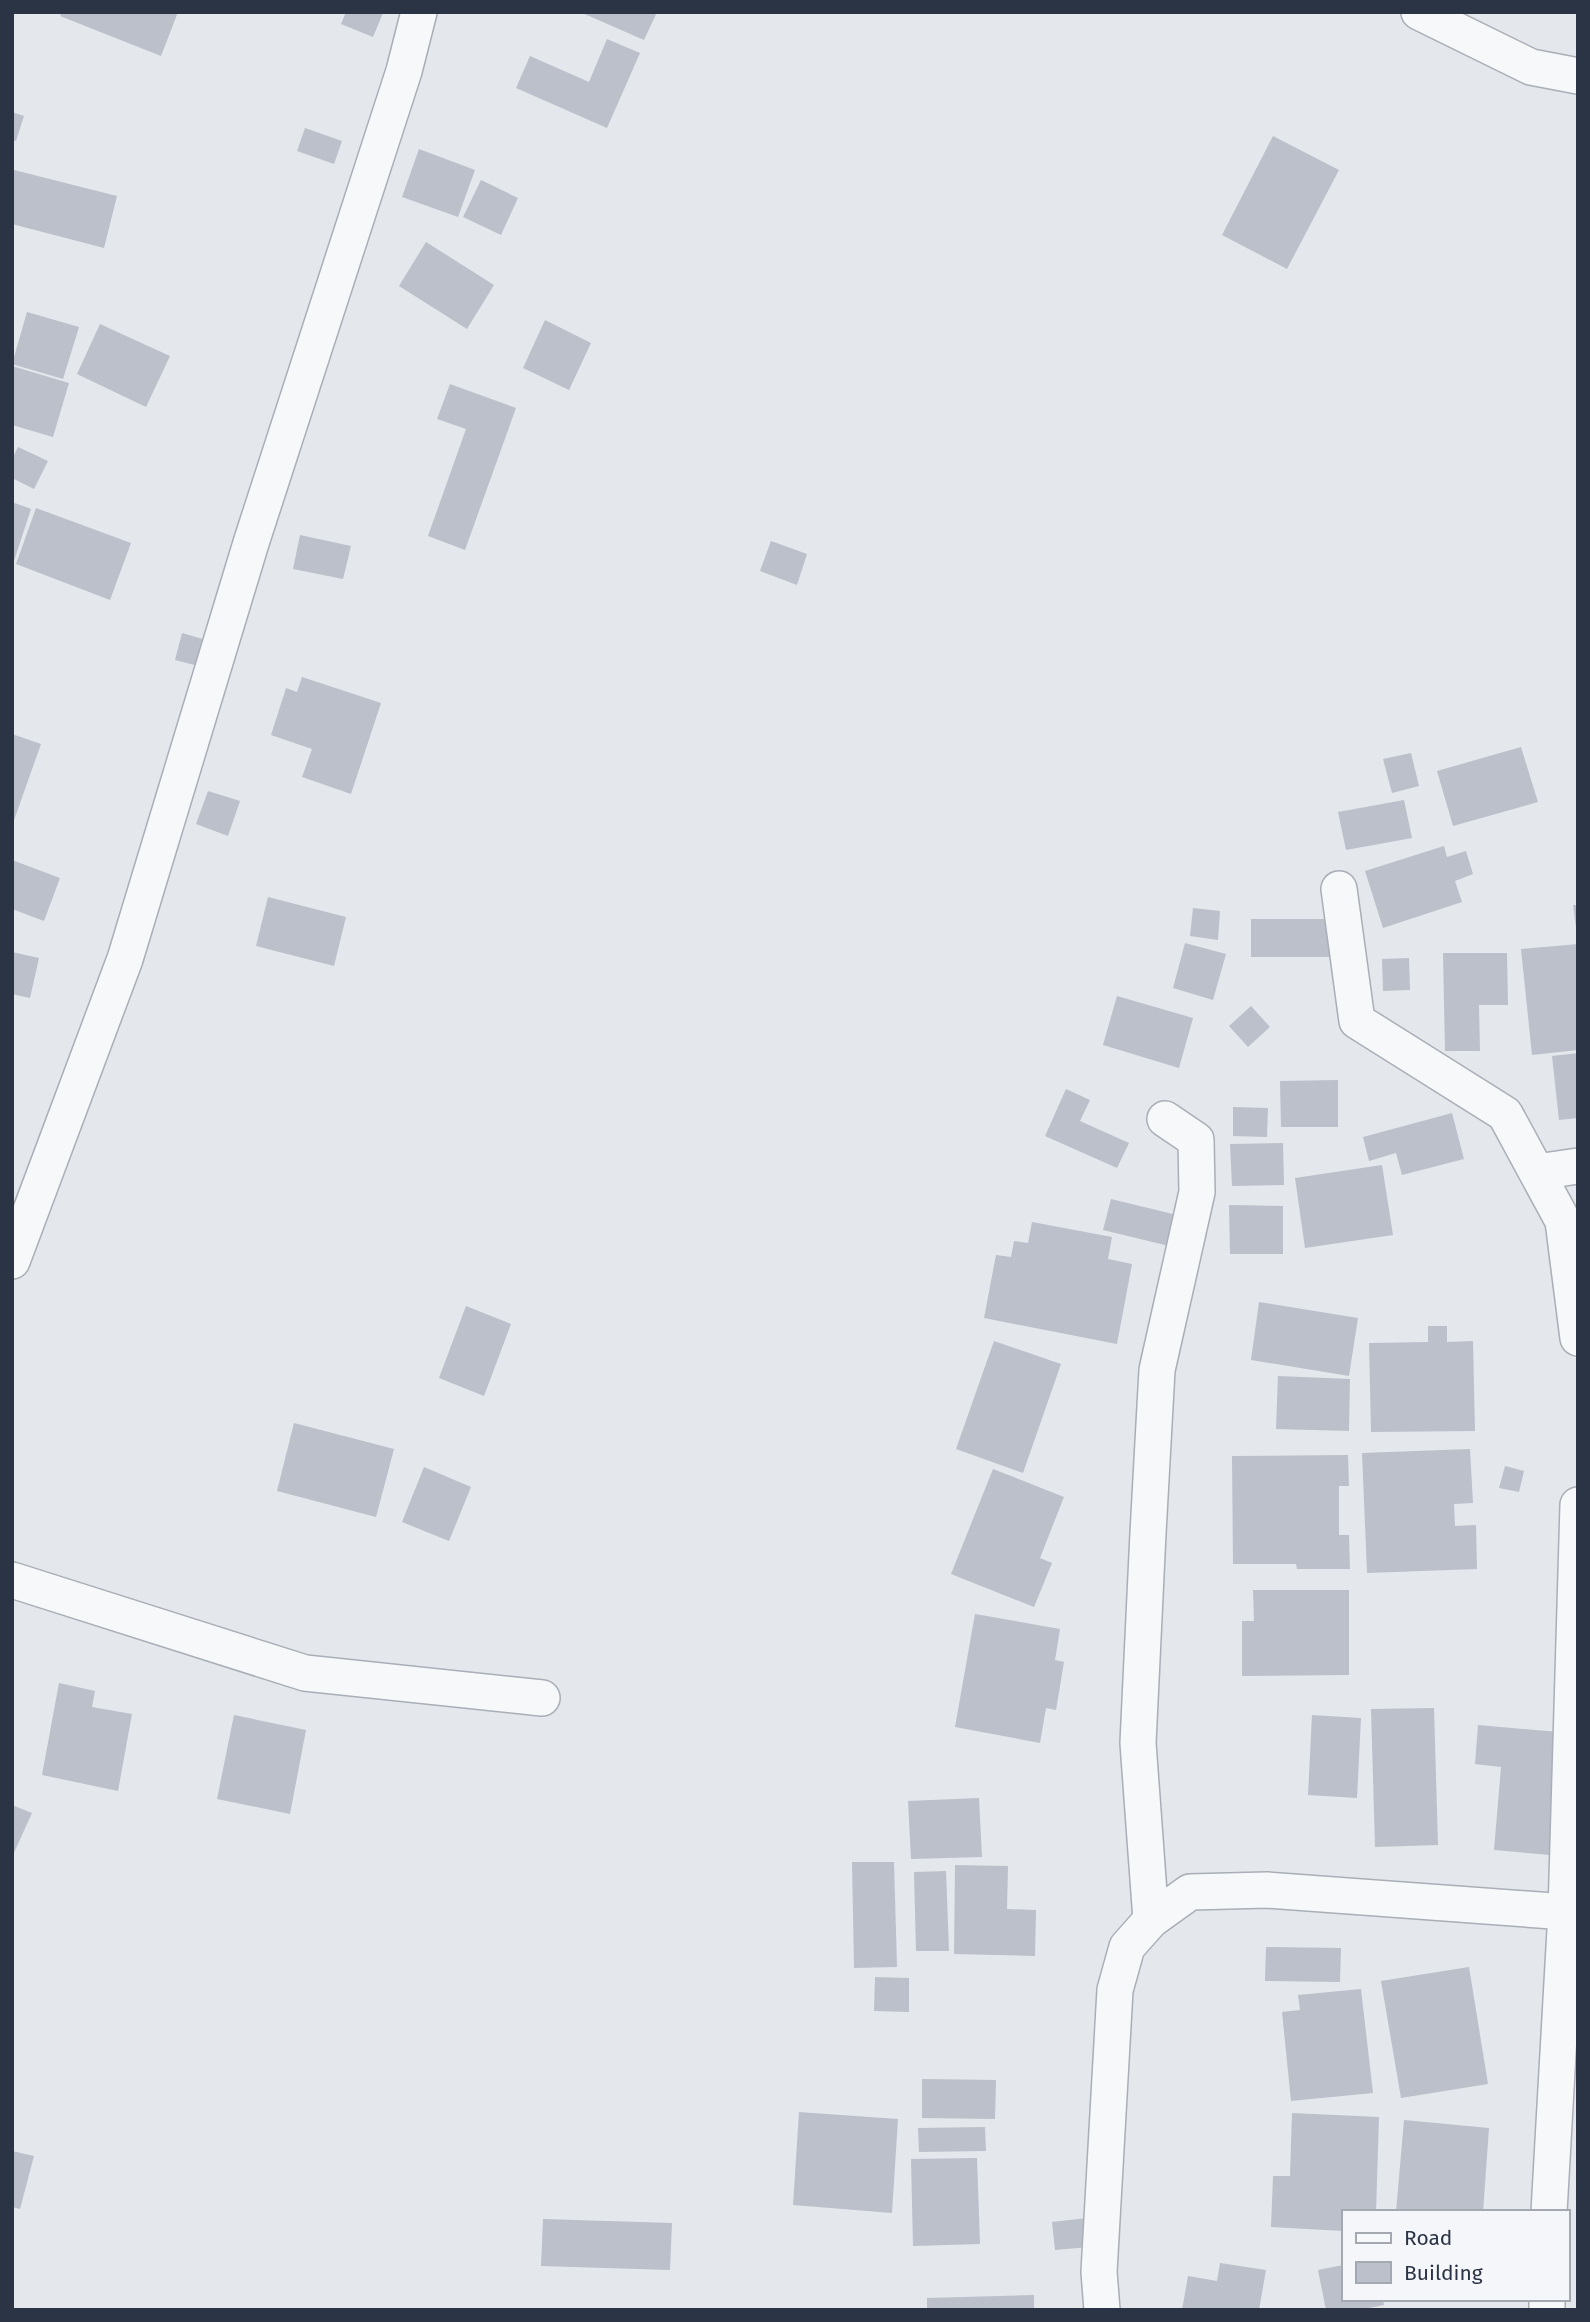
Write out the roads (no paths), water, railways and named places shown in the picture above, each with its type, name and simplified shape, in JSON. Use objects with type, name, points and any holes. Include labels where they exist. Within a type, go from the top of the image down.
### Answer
[{"type":"street","points":[[12,1261],[125,959],[247,556],[404,71],[419,12]]},
{"type":"street","points":[[1419,12],[1531,67],[1578,76]]},
{"type":"street","points":[[1339,889],[1357,1021],[1505,1114],[1563,1221],[1578,1338]]},
{"type":"street","points":[[1151,1920],[1138,1743],[1157,1370],[1197,1192],[1196,1140],[1165,1119]]},
{"type":"street","points":[[1537,1172],[1578,1166]]},
{"type":"street","points":[[1549,2210],[1568,2080],[1566,1912],[1578,1505]]},
{"type":"street","points":[[12,1580],[305,1673],[542,1698]]},
{"type":"street","points":[[1102,2310],[1099,2272],[1115,1990],[1127,1947],[1151,1920],[1190,1892],[1267,1890],[1566,1912]]}]
